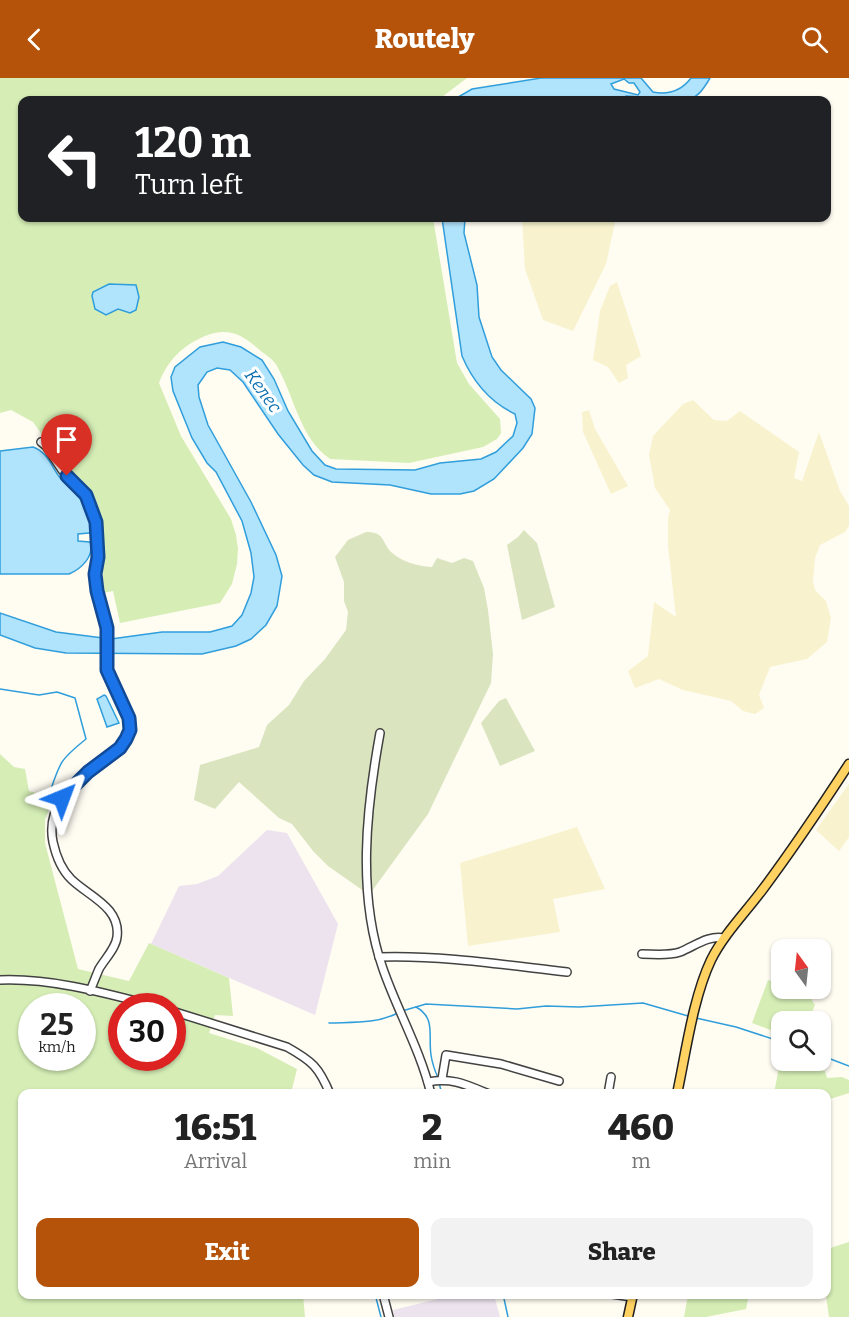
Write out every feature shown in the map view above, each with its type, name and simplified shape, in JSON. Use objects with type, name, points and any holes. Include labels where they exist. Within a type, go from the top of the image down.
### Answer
[{"type":"main road","points":[[678,1089],[692,1023],[711,959],[724,938],[811,823],[849,764]]},
{"type":"main road","points":[[628,1317],[631,1299]]},
{"type":"street","points":[[41,442],[62,470],[86,495],[92,509],[98,557],[95,574],[107,628],[109,676],[129,718],[129,735],[120,748],[88,772],[62,798],[55,811],[51,834],[62,868],[72,880],[94,895],[110,910],[116,926],[117,939],[90,991]]},
{"type":"street","points":[[380,734],[372,779],[367,856],[368,903],[380,957],[396,1002],[412,1035],[430,1089]]},
{"type":"street","points":[[642,954],[679,952],[711,938],[724,938]]},
{"type":"street","points":[[380,957],[411,956],[467,960],[567,972]]},
{"type":"street","points":[[0,980],[38,981],[108,995]]},
{"type":"street","points":[[186,1015],[288,1047],[315,1065],[328,1089]]},
{"type":"street","points":[[442,1079],[446,1054],[501,1064],[559,1081]]},
{"type":"street","points":[[609,1089],[611,1077]]},
{"type":"street","points":[[428,1082],[442,1079],[463,1083],[477,1089]]},
{"type":"street","points":[[384,1299],[389,1317]]},
{"type":"shaded area","points":[[522,222],[615,222],[606,264],[573,331],[543,320],[525,269]]},
{"type":"shaded area","points":[[617,282],[641,356],[626,365],[628,378],[619,383],[608,367],[593,360],[600,311],[610,286]]},
{"type":"shaded area","points":[[693,400],[714,420],[727,421],[740,411],[799,452],[794,478],[802,481],[819,432],[840,491],[849,506],[849,526],[845,532],[820,545],[815,558],[813,581],[815,590],[826,601],[831,618],[827,642],[807,659],[770,667],[759,695],[764,708],[755,714],[743,711],[731,701],[683,690],[659,679],[635,688],[628,671],[648,656],[654,602],[676,617],[668,546],[670,510],[655,488],[649,455],[653,436],[683,404]]},
{"type":"shaded area","points":[[589,410],[595,429],[628,486],[611,494],[583,432],[582,412]]},
{"type":"shaded area","points":[[849,784],[849,837],[839,851],[816,830]]},
{"type":"shaded area","points":[[577,827],[605,889],[553,899],[560,932],[468,946],[460,863]]},
{"type":"shaded area","points":[[267,830],[287,833],[338,924],[315,1015],[151,944],[179,886],[197,884],[218,876]]},
{"type":"shaded area","points":[[438,1299],[495,1299],[500,1317],[394,1317],[393,1310]]},
{"type":"green space","points":[[0,78],[467,78],[443,96],[18,96],[18,222],[434,222],[457,363],[469,384],[500,419],[501,433],[497,439],[483,447],[409,463],[330,459],[320,450],[305,429],[284,380],[272,359],[236,334],[222,332],[205,336],[183,349],[171,361],[159,383],[181,436],[231,519],[238,549],[232,584],[220,603],[120,623],[113,591],[103,593],[103,531],[100,512],[86,488],[65,467],[33,422],[11,410],[0,413]]},
{"type":"green space","points":[[524,530],[537,543],[555,607],[522,620],[507,545]]},
{"type":"green space","points":[[366,532],[380,535],[391,552],[405,561],[416,564],[432,567],[437,558],[452,563],[464,558],[473,561],[484,588],[493,654],[491,683],[428,814],[372,891],[365,892],[328,866],[292,824],[279,818],[239,782],[215,809],[194,800],[200,765],[259,747],[267,725],[289,705],[304,681],[325,659],[346,630],[348,612],[344,601],[344,582],[335,557],[348,540]]},
{"type":"green space","points":[[506,698],[535,751],[500,766],[481,723],[499,701]]},
{"type":"green space","points":[[0,754],[14,767],[25,769],[29,791],[54,798],[45,819],[45,843],[78,969],[129,981],[149,943],[229,978],[233,1016],[215,1015],[209,1033],[257,1048],[297,1069],[292,1089],[18,1089],[18,1299],[303,1299],[305,1317],[0,1317]]},
{"type":"green space","points":[[768,980],[771,981],[771,999],[811,999],[815,1005],[812,1011],[771,1011],[771,1030],[752,1023]]},
{"type":"green space","points":[[778,1071],[825,1071],[827,1078],[842,1077],[849,1080],[849,1093],[831,1099],[831,1089],[775,1089]]},
{"type":"green space","points":[[849,1242],[849,1317],[829,1317],[827,1299],[831,1299],[831,1248]]},
{"type":"green space","points":[[687,1299],[748,1299],[746,1309],[706,1317],[684,1317]]},
{"type":"water","points":[[541,78],[641,78],[653,92],[664,93],[684,86],[691,78],[710,78],[705,87],[695,96],[460,96],[472,89]],"holes":[[[624,79],[629,83],[634,83],[640,92],[638,95],[614,89],[611,84]]]},
{"type":"water","name":"Келес","points":[[443,222],[465,222],[464,233],[477,285],[479,317],[492,357],[501,370],[531,399],[535,408],[532,434],[523,448],[494,479],[474,491],[460,494],[431,494],[390,485],[332,482],[314,475],[278,434],[243,382],[230,370],[217,368],[207,372],[198,385],[199,397],[208,425],[251,502],[276,555],[282,576],[277,606],[266,625],[251,639],[236,646],[202,654],[66,653],[35,648],[0,635],[0,613],[56,632],[111,639],[162,632],[210,632],[232,626],[242,615],[251,593],[254,577],[251,553],[242,521],[216,472],[207,463],[192,438],[173,391],[171,377],[175,367],[200,347],[223,342],[241,347],[262,360],[312,451],[325,465],[336,469],[415,470],[440,463],[481,459],[496,452],[513,436],[517,423],[515,414],[498,404],[483,390],[471,374],[462,356]]},
{"type":"water","points":[[109,284],[136,285],[139,297],[136,310],[130,313],[118,309],[106,315],[95,309],[93,292]]},
{"type":"water","points":[[33,447],[43,453],[61,479],[87,508],[92,522],[92,531],[78,534],[78,541],[90,542],[89,557],[78,569],[69,574],[0,574],[0,451]]},
{"type":"water","points":[[104,695],[119,723],[107,727],[97,699]]},
{"type":"waterway","points":[[0,689],[39,695],[57,692],[75,698],[86,739],[62,762],[50,792]]},
{"type":"waterway","points":[[402,1011],[426,1004],[517,1009],[643,1003],[688,1016]]},
{"type":"waterway","points":[[416,1007],[422,1011],[429,1022],[431,1055],[438,1078]]},
{"type":"waterway","points":[[329,1023],[373,1021],[398,1013]]},
{"type":"waterway","points":[[696,1018],[736,1027],[771,1038]]},
{"type":"waterway","points":[[831,1059],[849,1066]]},
{"type":"waterway","points":[[439,1083],[441,1089]]},
{"type":"waterway","points":[[376,1299],[381,1317]]},
{"type":"waterway","points":[[504,1299],[508,1317]]},
{"type":"route","points":[[62,798],[88,772],[120,748],[130,730],[129,718],[107,670],[107,628],[95,574],[98,557],[96,522],[86,495],[67,476]]}]
